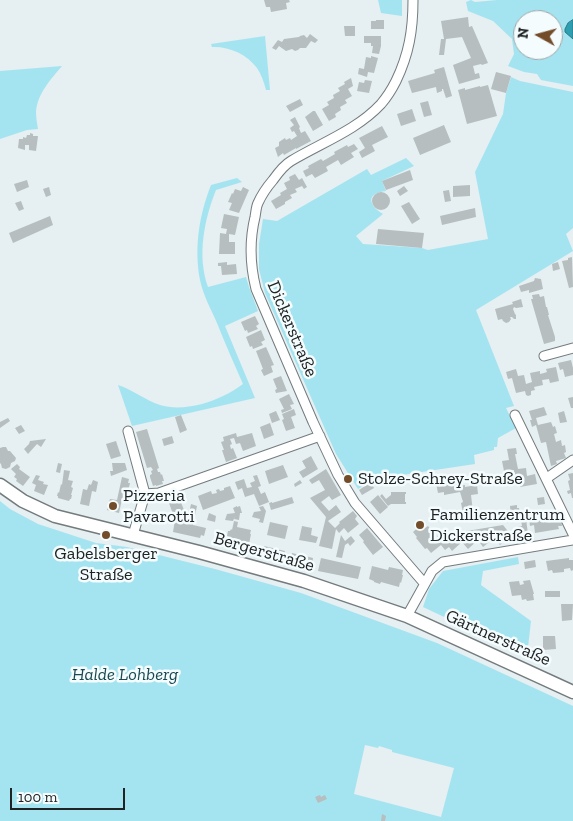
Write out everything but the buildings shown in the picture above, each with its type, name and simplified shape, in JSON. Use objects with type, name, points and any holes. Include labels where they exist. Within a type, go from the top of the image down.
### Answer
[{"type":"main road","name":"Bergerstraße","points":[[0,485],[23,501],[55,516],[199,552],[304,581],[407,616]]},
{"type":"main road","name":"Gärtnerstraße","points":[[407,616],[573,692]]},
{"type":"street","name":"Dickerstraße","points":[[413,0],[412,27],[408,48],[401,71],[388,96],[372,113],[352,127],[289,162],[277,174],[257,204],[251,240],[251,256],[256,289],[338,476],[355,503],[424,583]]},
{"type":"street","points":[[544,356],[573,348]]},
{"type":"street","points":[[515,415],[573,534]]},
{"type":"street","points":[[128,431],[145,494],[133,535]]},
{"type":"street","points":[[145,494],[159,493],[320,436]]},
{"type":"street","points":[[547,478],[573,460]]},
{"type":"street","points":[[407,616],[432,571],[443,562],[573,540]]},
{"type":"green space","points":[[378,0],[402,0],[402,16],[381,13]]},
{"type":"green space","points":[[471,0],[475,2],[497,0],[573,0],[573,86],[541,80],[537,74],[524,72],[508,66],[513,56],[513,60],[563,60],[563,10],[513,10],[513,46],[512,39],[493,21],[468,11],[466,2]]},
{"type":"green space","points":[[265,36],[270,90],[266,90],[258,70],[243,55],[224,48],[212,47],[211,44]]},
{"type":"green space","points":[[62,66],[45,87],[39,99],[36,112],[38,129],[27,130],[0,139],[0,71]]},
{"type":"green space","points":[[511,77],[520,81],[573,92],[573,228],[566,234],[573,251],[476,310],[514,406],[506,408],[516,428],[498,438],[497,447],[494,447],[494,450],[474,455],[475,464],[375,479],[358,489],[336,454],[265,293],[259,269],[259,244],[263,219],[277,221],[367,169],[371,175],[406,158],[414,166],[382,181],[386,191],[375,194],[372,197],[371,200],[374,207],[383,214],[356,236],[363,244],[428,250],[488,239],[475,172],[503,114],[506,93]]},
{"type":"green space","points":[[237,178],[242,182],[216,190],[205,226],[203,263],[208,287],[246,277],[258,311],[225,326],[255,398],[132,426],[118,385],[160,405],[184,407],[208,402],[226,395],[243,384],[203,291],[197,256],[203,208],[211,185]]},
{"type":"green space","name":"Halde Lohberg","points":[[0,501],[10,509],[38,524],[96,543],[127,547],[301,593],[437,643],[573,706],[573,821],[0,821]],"holes":[[[365,745],[378,748],[379,746],[392,750],[392,752],[454,768],[441,817],[354,794]]]},
{"type":"green space","points":[[518,557],[519,564],[483,571],[481,585],[531,621],[527,656],[423,607],[429,589],[443,571]]},
{"type":"shaded area","points":[[573,20],[573,39],[565,32],[565,29],[568,23]]},
{"type":"place","name":"Stolze-Schrey-Straße","points":[[348,479]]},
{"type":"place","name":"Pizzeria Pavarotti","points":[[113,506]]},
{"type":"place","name":"Familienzentrum Dickerstraße","points":[[420,525]]},
{"type":"place","name":"Gabelsberger Straße","points":[[106,535]]}]
